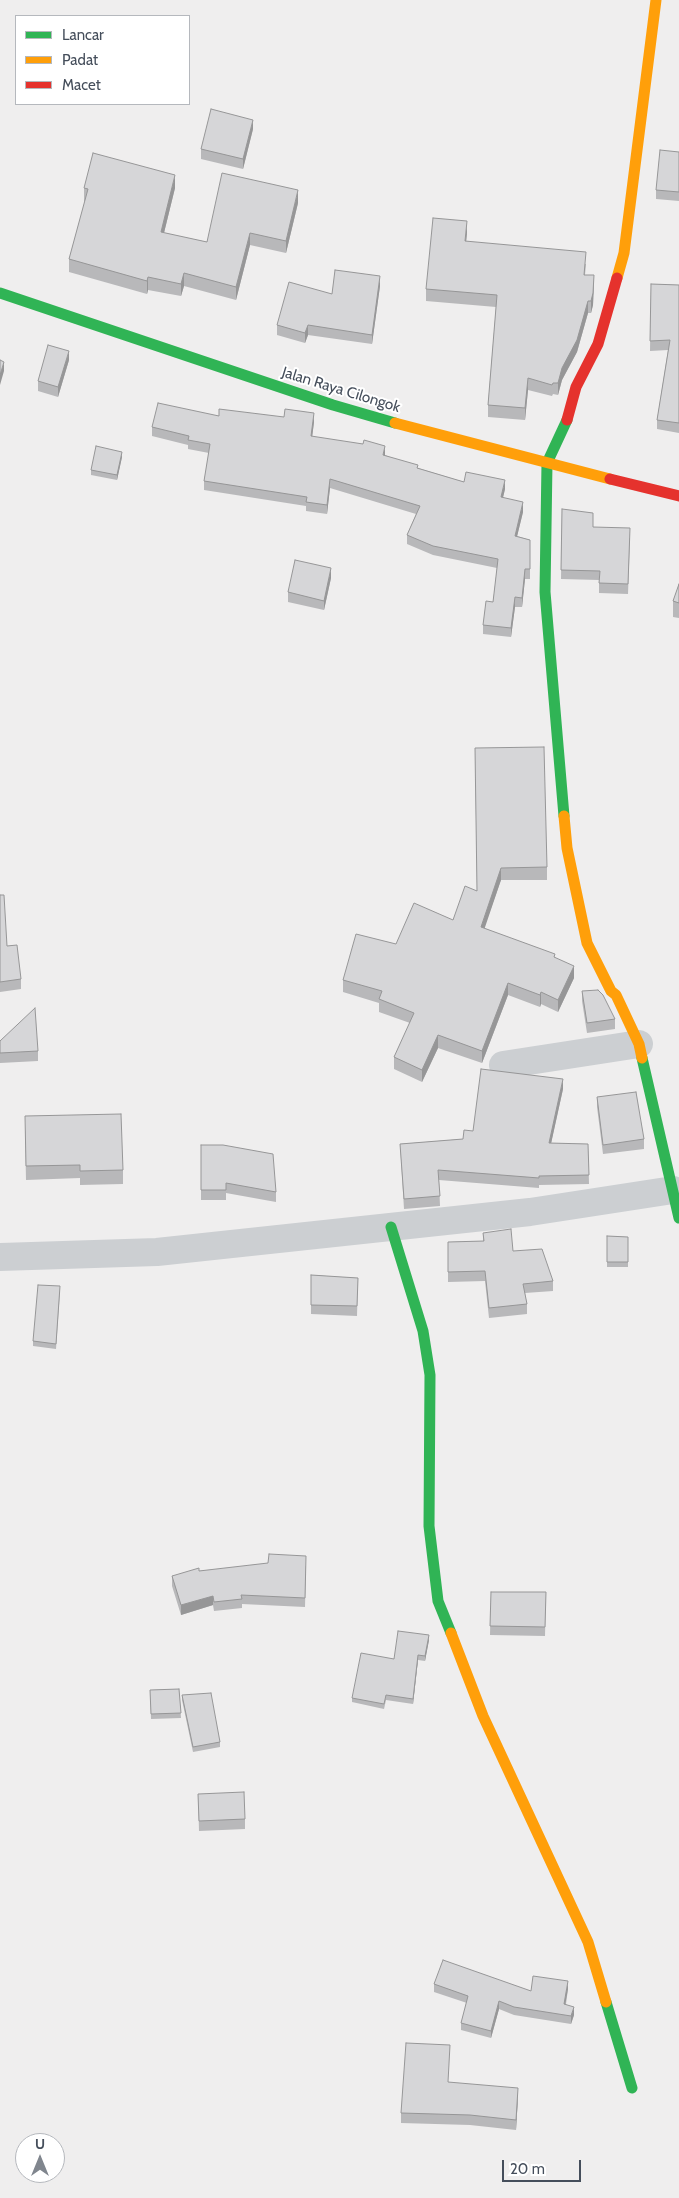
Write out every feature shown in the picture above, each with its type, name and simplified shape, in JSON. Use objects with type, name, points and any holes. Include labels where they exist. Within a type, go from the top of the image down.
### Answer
[{"type":"main road","points":[[656,0],[624,253],[598,344],[576,387],[565,428],[547,463],[545,592],[567,848],[587,943],[611,991],[616,996],[639,1044],[679,1218]]},
{"type":"main road","name":"Jalan Raya Cilongok","points":[[0,293],[333,405],[547,463],[679,496]]},
{"type":"main road","points":[[391,1227],[423,1331],[430,1374],[429,1526],[438,1601],[483,1716],[588,1942],[632,2088]]},
{"type":"street","points":[[503,1065],[639,1044]]},
{"type":"street","points":[[0,1257],[157,1252],[530,1212],[672,1190]]},
{"type":"building","points":[[211,109],[253,120],[243,159],[201,149]]},
{"type":"building","points":[[660,150],[679,152],[679,192],[656,190]]},
{"type":"building","points":[[93,153],[175,175],[161,232],[207,242],[222,173],[298,190],[286,241],[250,233],[236,287],[184,273],[181,284],[148,277],[147,281],[69,259],[88,189],[84,188]]},
{"type":"building","points":[[433,218],[467,221],[465,241],[586,252],[584,275],[594,275],[593,293],[591,301],[588,301],[577,340],[562,368],[558,383],[553,383],[552,385],[528,378],[525,408],[488,405],[497,295],[426,289]]},
{"type":"building","points":[[335,270],[380,276],[372,335],[308,325],[305,333],[277,325],[289,282],[332,294]]},
{"type":"building","points":[[651,284],[679,285],[679,423],[657,420],[670,340],[650,341]]},
{"type":"building","points":[[48,345],[69,351],[58,387],[38,381]]},
{"type":"building","points":[[0,360],[4,362],[0,375]]},
{"type":"building","points":[[158,403],[219,416],[219,409],[284,417],[285,409],[314,413],[311,436],[363,444],[364,440],[385,446],[383,455],[418,465],[417,468],[464,482],[466,472],[505,480],[501,497],[523,502],[515,536],[530,540],[530,569],[525,569],[522,598],[515,597],[511,628],[483,625],[486,601],[493,602],[498,559],[433,546],[407,535],[420,506],[330,479],[327,505],[306,502],[307,497],[204,481],[210,444],[188,440],[189,436],[152,427]]},
{"type":"building","points":[[96,446],[122,452],[117,475],[91,470]]},
{"type":"building","points":[[562,509],[593,513],[593,527],[630,528],[628,584],[599,583],[600,571],[561,570]]},
{"type":"building","points":[[295,560],[331,568],[324,601],[288,592]]},
{"type":"building","points":[[679,584],[679,603],[673,601]]},
{"type":"building","points":[[544,747],[547,867],[501,868],[481,927],[555,954],[554,957],[574,966],[558,1000],[541,992],[540,995],[508,983],[482,1051],[438,1035],[422,1070],[394,1057],[414,1013],[379,999],[382,991],[343,980],[356,934],[396,944],[414,903],[453,920],[465,886],[477,891],[475,748]]},
{"type":"building","points":[[0,895],[4,895],[7,946],[17,945],[21,979],[0,982]]},
{"type":"building","points":[[598,990],[603,995],[615,1019],[587,1023],[582,991]]},
{"type":"building","points":[[35,1008],[38,1051],[0,1053],[0,1041]]},
{"type":"building","points":[[481,1069],[563,1079],[549,1143],[588,1144],[589,1175],[539,1176],[539,1178],[438,1170],[440,1196],[404,1199],[400,1144],[463,1139],[464,1130],[473,1131]]},
{"type":"building","points":[[636,1092],[644,1139],[603,1145],[597,1097]]},
{"type":"building","points":[[121,1114],[123,1170],[80,1171],[80,1165],[26,1166],[25,1116]]},
{"type":"building","points":[[201,1145],[223,1145],[273,1154],[276,1192],[226,1183],[226,1190],[201,1190]]},
{"type":"building","points":[[511,1229],[513,1251],[542,1249],[553,1281],[523,1284],[527,1304],[489,1308],[485,1271],[448,1272],[448,1242],[484,1241],[483,1233]]},
{"type":"building","points":[[607,1236],[628,1237],[628,1262],[607,1262]]},
{"type":"building","points":[[311,1275],[358,1278],[357,1306],[311,1305]]},
{"type":"building","points":[[38,1285],[60,1286],[56,1344],[33,1341]]},
{"type":"building","points":[[269,1554],[306,1556],[305,1598],[241,1595],[242,1599],[214,1602],[213,1596],[181,1605],[172,1576],[199,1568],[199,1571],[268,1563]]},
{"type":"building","points":[[491,1592],[546,1592],[545,1627],[490,1626]]},
{"type":"building","points":[[398,1631],[429,1635],[425,1656],[418,1655],[413,1699],[386,1695],[384,1704],[352,1698],[361,1653],[394,1659]]},
{"type":"building","points":[[179,1689],[181,1713],[151,1714],[150,1690]]},
{"type":"building","points":[[211,1693],[220,1742],[193,1747],[182,1695]]},
{"type":"building","points":[[244,1792],[245,1819],[199,1821],[198,1794]]},
{"type":"building","points":[[443,1960],[531,1991],[533,1976],[568,1981],[564,2004],[574,2007],[571,2016],[514,2007],[499,2001],[491,2031],[461,2023],[468,1996],[434,1984]]},
{"type":"building","points":[[406,2043],[450,2045],[448,2082],[518,2088],[516,2120],[470,2115],[401,2113]]},
{"type":"traffic: fast","points":[[0,293],[333,405],[395,423]]},
{"type":"traffic: fast","points":[[564,816],[545,592],[547,463],[567,420]]},
{"type":"traffic: fast","points":[[642,1058],[679,1218]]},
{"type":"traffic: fast","points":[[391,1227],[423,1331],[430,1375],[429,1526],[438,1601],[451,1633]]},
{"type":"traffic: fast","points":[[606,2002],[632,2088]]},
{"type":"traffic: slow","points":[[617,278],[624,253],[656,0]]},
{"type":"traffic: slow","points":[[395,423],[610,479]]},
{"type":"traffic: slow","points":[[564,816],[567,848],[587,943],[611,991],[616,995],[639,1044],[642,1058]]},
{"type":"traffic: slow","points":[[451,1633],[483,1716],[588,1942],[606,2002]]},
{"type":"traffic: jam","points":[[567,420],[576,387],[598,344],[617,278]]},
{"type":"traffic: jam","points":[[610,479],[679,496]]}]
